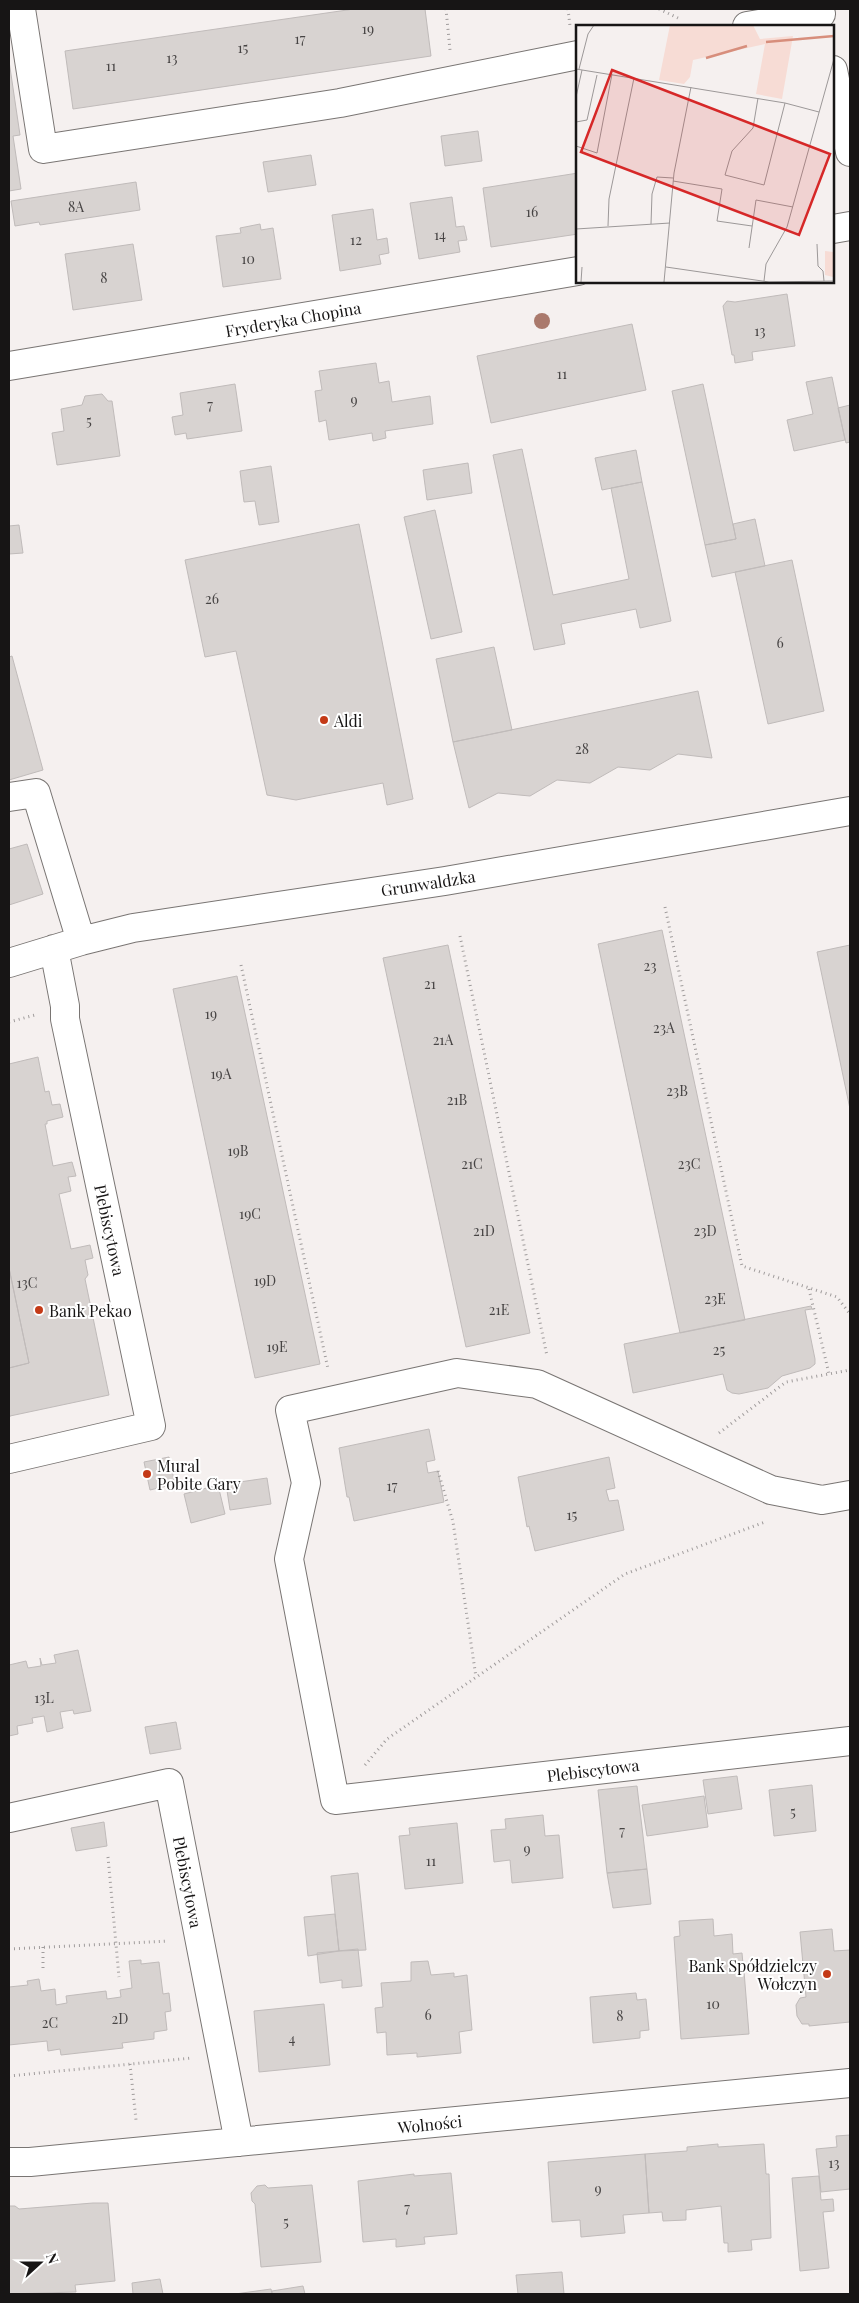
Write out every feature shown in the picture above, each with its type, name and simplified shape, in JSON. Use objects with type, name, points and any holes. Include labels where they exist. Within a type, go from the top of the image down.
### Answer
[{"type":"street","points":[[21,9],[43,149],[340,103],[576,55]]},
{"type":"street","points":[[754,25],[821,16]]},
{"type":"street","points":[[834,75],[850,152]]},
{"type":"street","points":[[834,229],[850,226]]},
{"type":"street","name":"Fryderyka Chopina","points":[[9,366],[576,271]]},
{"type":"street","points":[[9,797],[36,793],[81,941]]},
{"type":"street","name":"Grunwaldzka","points":[[9,963],[81,941],[133,928],[445,881],[850,811]]},
{"type":"street","name":"Plebiscytowa","points":[[9,1459],[151,1426],[65,1019],[65,1006],[54,949]]},
{"type":"street","points":[[335,1800],[289,1559],[306,1483],[290,1410],[457,1373],[537,1384],[771,1490],[822,1500],[850,1495]]},
{"type":"street","name":"Plebiscytowa","points":[[335,1800],[850,1741]]},
{"type":"street","name":"Plebiscytowa","points":[[9,1818],[168,1783],[239,2142]]},
{"type":"street","name":"Wolności","points":[[9,2162],[30,2162],[850,2083]]},
{"type":"path","points":[[446,9],[451,58]]},
{"type":"path","points":[[659,9],[678,18]]},
{"type":"path","points":[[666,907],[742,1266],[837,1297],[850,1314]]},
{"type":"path","points":[[460,936],[548,1358]]},
{"type":"path","points":[[241,965],[329,1372]]},
{"type":"path","points":[[809,1288],[829,1374]]},
{"type":"path","points":[[718,1434],[786,1382],[850,1370]]},
{"type":"path","points":[[438,1471],[453,1522],[476,1677]]},
{"type":"path","points":[[335,1800],[387,1739],[625,1574],[768,1520]]},
{"type":"path","points":[[108,1857],[119,1977]]},
{"type":"path","points":[[9,1949],[199,1939]]},
{"type":"path","points":[[43,1947],[44,1972]]},
{"type":"path","points":[[9,2076],[222,2055]]},
{"type":"path","points":[[130,2064],[136,2124]]},
{"type":"building","points":[[354,9],[425,9],[431,56],[73,109],[65,51]]},
{"type":"building","points":[[9,61],[20,135],[13,136],[21,189],[9,191]]},
{"type":"building","points":[[478,131],[482,161],[445,166],[441,136]]},
{"type":"building","points":[[311,155],[316,185],[268,192],[263,162]]},
{"type":"building","points":[[576,173],[576,234],[491,247],[483,188]]},
{"type":"building","points":[[136,182],[140,210],[40,225],[39,222],[15,226],[11,201]]},
{"type":"building","points":[[452,197],[456,227],[464,226],[467,240],[458,241],[460,252],[419,259],[410,203]]},
{"type":"building","points":[[373,209],[377,240],[387,238],[389,253],[379,255],[381,264],[340,271],[332,215]]},
{"type":"building","points":[[260,224],[261,230],[273,228],[281,279],[223,287],[216,236],[241,233],[240,228]]},
{"type":"building","points":[[133,244],[142,300],[73,310],[65,254]]},
{"type":"building","points":[[787,294],[795,346],[752,352],[753,360],[735,363],[723,306],[727,301],[735,302]]},
{"type":"building","points":[[632,324],[646,390],[491,423],[477,356]]},
{"type":"building","points":[[376,363],[379,383],[389,381],[392,402],[430,396],[433,424],[385,431],[386,438],[373,441],[372,433],[329,440],[326,420],[319,422],[315,391],[322,390],[319,371]]},
{"type":"building","points":[[832,377],[845,440],[794,451],[787,420],[813,414],[806,382]]},
{"type":"building","points":[[235,384],[242,431],[187,439],[186,433],[175,435],[172,417],[183,415],[180,393]]},
{"type":"building","points":[[703,384],[736,539],[705,545],[672,391]]},
{"type":"building","points":[[102,394],[108,401],[112,401],[120,456],[57,465],[52,433],[64,431],[61,409],[82,405],[85,396]]},
{"type":"building","points":[[850,405],[850,442],[846,443],[838,408]]},
{"type":"building","points":[[522,449],[553,595],[629,579],[611,488],[642,482],[671,621],[640,628],[636,609],[561,624],[565,644],[534,650],[493,455]]},
{"type":"building","points":[[636,450],[642,482],[602,490],[595,458]]},
{"type":"building","points":[[468,463],[472,493],[427,500],[423,470]]},
{"type":"building","points":[[271,466],[279,522],[259,525],[255,501],[244,502],[240,471]]},
{"type":"building","points":[[435,510],[462,632],[431,639],[404,517]]},
{"type":"building","points":[[755,519],[765,566],[712,577],[705,545],[736,539],[733,524]]},
{"type":"building","name":"Aldi","points":[[359,524],[413,799],[387,805],[383,783],[296,800],[267,795],[236,651],[205,657],[185,560]]},
{"type":"building","points":[[19,525],[23,553],[9,554],[9,526]]},
{"type":"building","points":[[792,560],[824,711],[768,724],[735,572]]},
{"type":"building","points":[[494,647],[512,730],[453,742],[436,659]]},
{"type":"building","points":[[12,656],[43,770],[9,780],[9,657]]},
{"type":"building","points":[[698,691],[712,758],[678,754],[650,770],[618,767],[590,783],[557,780],[530,796],[498,793],[469,808],[453,742]]},
{"type":"building","points":[[27,844],[43,894],[9,905],[9,849]]},
{"type":"building","points":[[662,930],[745,1320],[680,1333],[598,944]]},
{"type":"building","points":[[448,945],[530,1333],[466,1347],[383,958]]},
{"type":"building","points":[[850,945],[850,1109],[817,952]]},
{"type":"building","points":[[237,976],[320,1364],[255,1378],[173,989]]},
{"type":"building","points":[[38,1057],[45,1092],[49,1091],[52,1105],[60,1104],[63,1117],[47,1121],[47,1124],[45,1124],[53,1166],[72,1162],[76,1176],[68,1177],[71,1191],[59,1194],[71,1249],[90,1245],[93,1258],[85,1260],[88,1275],[85,1279],[109,1395],[10,1416],[9,1419],[9,1368],[29,1363],[9,1268],[9,1064]]},
{"type":"building","points":[[9,1268],[29,1363],[9,1368]]},
{"type":"building","points":[[811,1306],[812,1309],[805,1310],[815,1359],[815,1364],[810,1368],[782,1376],[768,1388],[739,1394],[727,1390],[723,1374],[633,1393],[624,1344]]},
{"type":"building","points":[[429,1429],[435,1460],[426,1462],[428,1473],[438,1471],[444,1502],[354,1521],[349,1497],[347,1497],[339,1448]]},
{"type":"building","points":[[169,1457],[175,1484],[150,1490],[144,1462]]},
{"type":"building","points":[[609,1457],[615,1488],[606,1490],[609,1501],[618,1500],[624,1530],[535,1551],[529,1526],[527,1527],[518,1477]]},
{"type":"building","points":[[267,1478],[271,1504],[230,1510],[226,1484]]},
{"type":"building","points":[[218,1485],[225,1514],[191,1523],[184,1494]]},
{"type":"building","points":[[78,1650],[91,1711],[74,1714],[73,1710],[60,1712],[63,1728],[47,1732],[44,1716],[32,1718],[33,1723],[17,1726],[18,1734],[9,1736],[9,1665],[26,1661],[28,1668],[41,1666],[40,1658],[42,1665],[56,1663],[54,1655]]},
{"type":"building","points":[[176,1722],[181,1749],[150,1754],[145,1727]]},
{"type":"building","points":[[737,1776],[742,1809],[708,1814],[703,1780]]},
{"type":"building","points":[[812,1785],[816,1831],[774,1836],[769,1790]]},
{"type":"building","points":[[637,1786],[647,1869],[607,1873],[598,1790]]},
{"type":"building","points":[[704,1796],[708,1827],[647,1836],[642,1805]]},
{"type":"building","points":[[543,1815],[545,1836],[559,1835],[563,1878],[512,1883],[510,1860],[494,1862],[491,1830],[506,1829],[505,1819]]},
{"type":"building","points":[[104,1822],[107,1846],[76,1851],[71,1828]]},
{"type":"building","points":[[457,1823],[463,1883],[405,1889],[399,1836],[410,1835],[409,1828]]},
{"type":"building","points":[[647,1869],[651,1904],[613,1908],[607,1873]]},
{"type":"building","points":[[358,1873],[366,1950],[339,1951],[331,1876]]},
{"type":"building","points":[[335,1914],[339,1951],[308,1956],[304,1917]]},
{"type":"building","points":[[713,1919],[714,1936],[732,1934],[733,1954],[742,1953],[743,1964],[734,1964],[735,1971],[744,1971],[749,2034],[681,2039],[674,1937],[680,1936],[679,1921]]},
{"type":"building","name":"Bank Spółdzielczy Wołczyn","points":[[832,1929],[834,1951],[850,1950],[850,2022],[809,2026],[809,2024],[802,2024],[797,2016],[796,2005],[800,1998],[806,1997],[800,1932]]},
{"type":"building","points":[[358,1949],[362,1986],[342,1988],[342,1980],[320,1983],[317,1953]]},
{"type":"building","points":[[141,1960],[141,1964],[159,1962],[163,1994],[169,1993],[171,2011],[165,2012],[167,2030],[154,2032],[154,2039],[122,2043],[123,2048],[61,2055],[60,2049],[48,2051],[47,2041],[9,2045],[9,1987],[28,1985],[27,1981],[39,1979],[41,1991],[55,1989],[56,2005],[67,2003],[66,1996],[106,1991],[107,1999],[121,1997],[120,1990],[132,1988],[129,1961]]},
{"type":"building","points":[[428,1961],[431,1975],[454,1973],[454,1977],[467,1975],[472,2030],[459,2032],[461,2053],[417,2057],[417,2053],[387,2055],[386,2032],[377,2033],[375,2008],[383,2007],[381,1983],[411,1981],[411,1962]]},
{"type":"building","points":[[636,1993],[637,2000],[646,1999],[649,2030],[640,2031],[640,2038],[593,2043],[590,1997]]},
{"type":"building","points":[[324,2004],[330,2065],[259,2072],[254,2011]]},
{"type":"building","points":[[850,2135],[850,2189],[821,2192],[816,2149],[837,2147],[836,2136]]},
{"type":"building","points":[[718,2144],[718,2147],[764,2144],[766,2174],[769,2174],[771,2238],[751,2240],[752,2250],[728,2252],[728,2243],[724,2243],[721,2206],[686,2210],[686,2220],[663,2221],[662,2212],[649,2213],[645,2154],[687,2151],[687,2147]]},
{"type":"building","points":[[645,2154],[649,2213],[623,2215],[625,2233],[581,2237],[580,2220],[552,2222],[548,2162]]},
{"type":"building","points":[[451,2173],[457,2234],[424,2237],[425,2244],[396,2247],[396,2239],[363,2242],[358,2181],[414,2174],[414,2176]]},
{"type":"building","points":[[819,2176],[821,2200],[833,2199],[834,2211],[823,2212],[829,2268],[800,2271],[792,2178]]},
{"type":"building","points":[[265,2185],[268,2188],[312,2185],[321,2262],[261,2267],[255,2204],[252,2201],[251,2193],[257,2186]]},
{"type":"building","points":[[108,2203],[115,2281],[75,2285],[76,2292],[9,2294],[9,2206],[15,2206],[19,2209]]},
{"type":"building","points":[[562,2272],[564,2294],[518,2294],[516,2275]]},
{"type":"building","points":[[160,2279],[163,2294],[133,2294],[132,2283]]},
{"type":"building","points":[[303,2286],[305,2294],[272,2294],[272,2291]]},
{"type":"building","points":[[271,2289],[272,2294],[235,2294]]},
{"type":"place","name":"Aldi","points":[[324,720]]},
{"type":"place","name":"Bank Pekao","points":[[39,1310]]},
{"type":"place","name":"Mural Pobite Gary","points":[[147,1474]]},
{"type":"place","name":"Bank Spółdzielczy Wołczyn","points":[[827,1974]]}]
